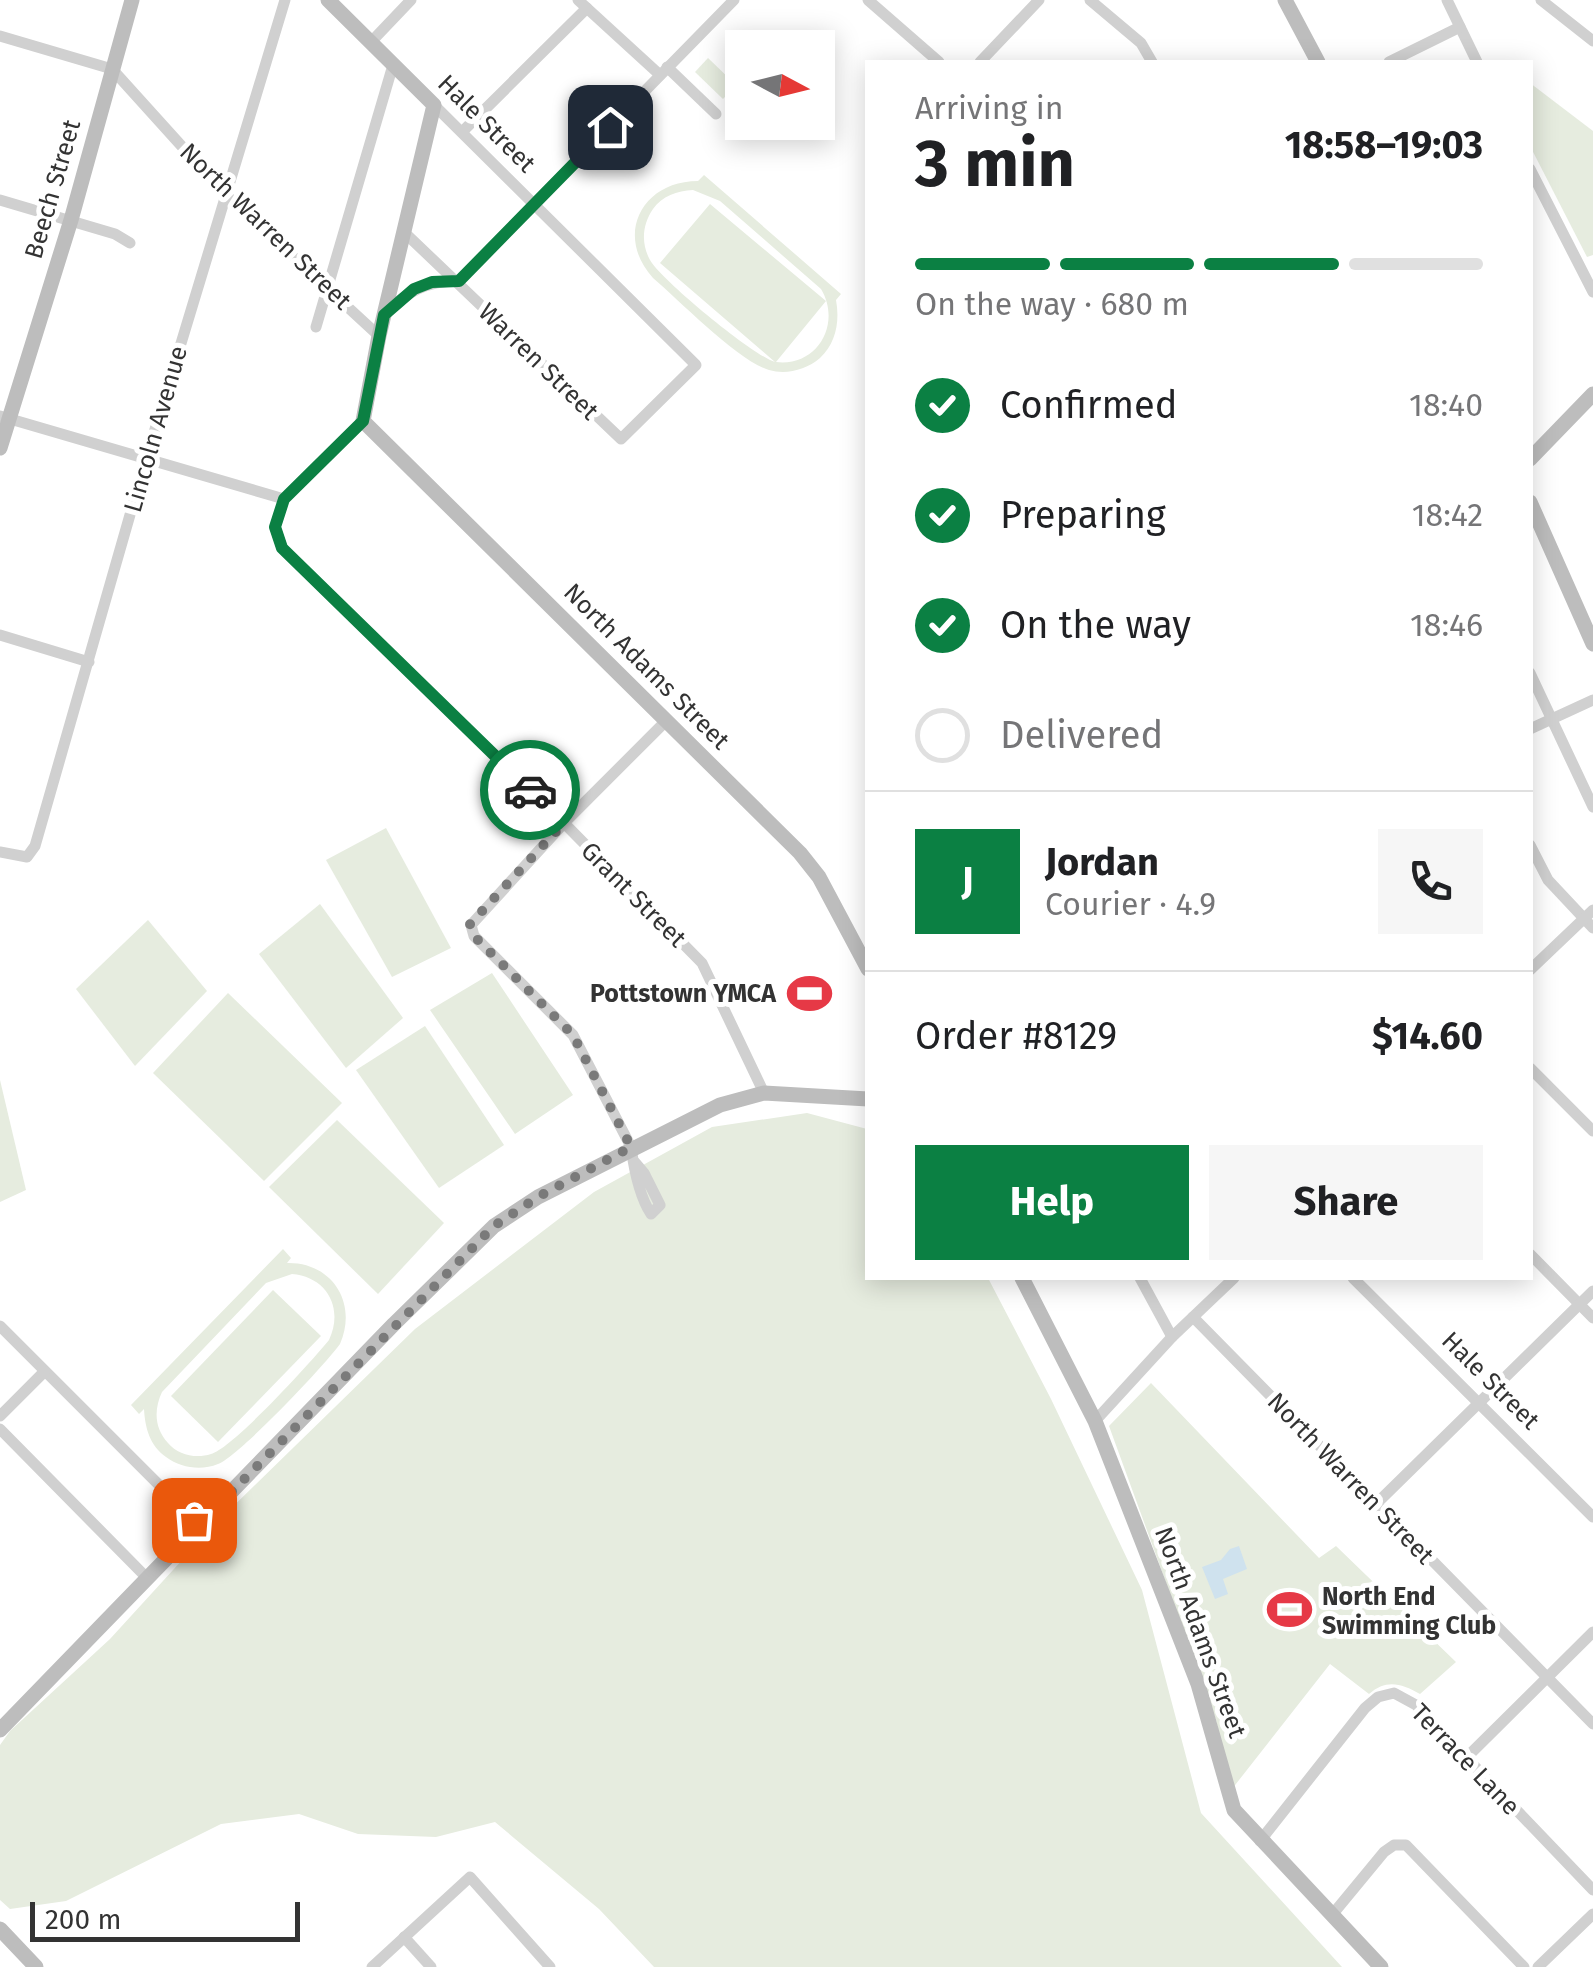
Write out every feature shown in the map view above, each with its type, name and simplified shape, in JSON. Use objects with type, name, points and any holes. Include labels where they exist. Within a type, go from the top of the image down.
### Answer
[{"type":"street","name":"Beech Street","points":[[0,448],[4,418],[71,220],[132,0]]},
{"type":"street","name":"Lincoln Avenue","points":[[0,852],[27,858],[35,846],[224,193],[285,0]]},
{"type":"street","name":"Hale Street","points":[[328,0],[696,365],[621,439]]},
{"type":"street","points":[[371,42],[411,0]]},
{"type":"street","points":[[459,281],[734,0]]},
{"type":"street","points":[[868,0],[937,60]]},
{"type":"street","points":[[982,60],[1040,0]]},
{"type":"street","points":[[1090,0],[1141,43],[1151,60]]},
{"type":"street","points":[[1285,0],[1317,60]]},
{"type":"street","points":[[1447,0],[1477,60]]},
{"type":"street","points":[[1541,0],[1593,41]]},
{"type":"street","points":[[462,132],[582,4],[716,114]]},
{"type":"street","points":[[1393,60],[1460,27]]},
{"type":"street","points":[[0,36],[112,68]]},
{"type":"street","points":[[316,327],[393,64]]},
{"type":"street","name":"North Warren Street","points":[[112,68],[224,193],[379,336]]},
{"type":"street","points":[[4,418],[284,499],[363,421],[379,336],[434,105]]},
{"type":"street","points":[[1533,175],[1593,292]]},
{"type":"street","points":[[0,200],[116,234],[130,243]]},
{"type":"street","name":"Warren Street","points":[[404,233],[459,281],[510,335],[621,439]]},
{"type":"street","name":"Warren Street","points":[[384,315],[414,289],[432,282],[459,281]]},
{"type":"street","points":[[1533,456],[1593,394]]},
{"type":"street","name":"North Adams Street","points":[[363,421],[806,861],[828,893],[865,964]]},
{"type":"street","name":"Grant Street","points":[[284,499],[275,527],[282,548],[702,963],[764,1093]]},
{"type":"street","points":[[1533,509],[1593,644]]},
{"type":"street","points":[[0,636],[89,662]]},
{"type":"street","points":[[1533,680],[1593,807]]},
{"type":"street","points":[[1533,728],[1593,700]]},
{"type":"street","points":[[632,1154],[573,1035],[474,936],[470,924],[666,721]]},
{"type":"street","points":[[1533,851],[1548,880],[1590,919],[1533,967]]},
{"type":"street","points":[[1533,1071],[1593,1131]]},
{"type":"street","points":[[1,1728],[494,1226],[538,1197],[632,1154],[720,1105],[764,1093],[865,1099]]},
{"type":"street","points":[[1533,1257],[1593,1318]]},
{"type":"street","name":"North Adams Street","points":[[1023,1280],[1095,1421],[1206,1707],[1231,1804],[1260,1842],[1381,1967]]},
{"type":"street","points":[[1141,1280],[1172,1337]]},
{"type":"street","points":[[1095,1421],[1172,1337],[1232,1280]]},
{"type":"street","name":"Hale Street","points":[[1355,1280],[1593,1517]]},
{"type":"street","points":[[1376,1504],[1593,1291]]},
{"type":"street","name":"North Warren Street","points":[[1193,1316],[1593,1724]]},
{"type":"street","points":[[0,1326],[199,1525]]},
{"type":"street","points":[[0,1416],[44,1372]]},
{"type":"street","points":[[0,1429],[148,1578]]},
{"type":"street","points":[[1466,1758],[1593,1632]]},
{"type":"street","name":"Terrace Lane","points":[[1260,1842],[1365,1708],[1378,1697],[1394,1694],[1409,1699],[1593,1890]]},
{"type":"street","points":[[1332,1916],[1384,1852],[1394,1844],[1406,1846],[1524,1967]]},
{"type":"street","points":[[372,1967],[470,1877],[550,1967]]},
{"type":"street","points":[[1538,1967],[1593,1914]]},
{"type":"street","points":[[0,1929],[36,1967]]},
{"type":"street","points":[[404,1937],[431,1967]]},
{"type":"shaded area","points":[[708,58],[725,74],[725,97],[723,99],[695,72]]},
{"type":"shaded area","points":[[1533,85],[1593,131],[1593,255],[1587,257],[1533,152]]},
{"type":"shaded area","points":[[704,175],[841,294],[836,300],[833,339],[809,366],[782,372],[756,364],[693,315],[653,278],[641,261],[635,228],[649,200],[678,183],[698,181]],"holes":[[[693,190],[720,201],[821,289],[827,302],[827,329],[814,350],[803,358],[776,362],[826,301],[710,204],[660,263],[775,362],[709,317],[650,260],[645,248],[645,228],[649,215],[661,201]]]},
{"type":"shaded area","points":[[386,828],[451,948],[392,977],[326,860]]},
{"type":"shaded area","points":[[320,904],[403,1018],[346,1068],[259,954]]},
{"type":"shaded area","points":[[148,920],[207,991],[135,1066],[76,989]]},
{"type":"shaded area","points":[[492,973],[573,1095],[515,1134],[430,1010]]},
{"type":"shaded area","points":[[228,993],[342,1103],[264,1181],[153,1073]]},
{"type":"shaded area","points":[[425,1026],[504,1145],[439,1188],[356,1070]]},
{"type":"shaded area","points":[[0,1080],[26,1190],[0,1202]]},
{"type":"shaded area","points":[[807,1113],[865,1128],[865,1280],[989,1280],[1142,1590],[1201,1813],[1342,1967],[654,1967],[599,1909],[495,1822],[436,1837],[358,1834],[299,1814],[221,1824],[66,1901],[10,1909],[0,1900],[0,1745],[10,1731],[110,1639],[215,1524],[415,1329],[594,1192],[712,1127]]},
{"type":"shaded area","points":[[337,1120],[444,1223],[378,1294],[269,1187]]},
{"type":"shaded area","points":[[283,1249],[291,1258],[287,1263],[317,1269],[337,1288],[346,1314],[340,1344],[262,1428],[218,1464],[191,1467],[166,1457],[149,1436],[144,1409],[139,1414],[131,1405]],"holes":[[[292,1274],[304,1276],[323,1288],[333,1306],[329,1340],[272,1403],[222,1448],[199,1456],[172,1447],[158,1425],[162,1392],[266,1283]]]},
{"type":"shaded area","points":[[273,1290],[321,1336],[218,1442],[171,1396]]},
{"type":"shaded area","name":"North End Swimming Club","points":[[1151,1383],[1319,1558],[1336,1546],[1456,1662],[1420,1694],[1394,1684],[1369,1694],[1330,1664],[1232,1789],[1216,1720],[1109,1426]]},
{"type":"water","points":[[1239,1546],[1247,1569],[1223,1579],[1228,1594],[1215,1599],[1202,1567],[1221,1560],[1230,1549]]},
{"type":"way so far","points":[[194,1520],[199,1525],[444,1272],[494,1226],[538,1197],[631,1147],[573,1035],[474,936],[470,924],[564,823],[530,790]]},
{"type":"place","name":"Pottstown YMCA","points":[[809,993]]},
{"type":"place","name":"North End Swimming Club","points":[[1289,1610]]},
{"type":"route","points":[[530,790],[282,548],[275,527],[284,499],[363,421],[384,315],[414,289],[432,282],[459,281],[610,127]]}]
